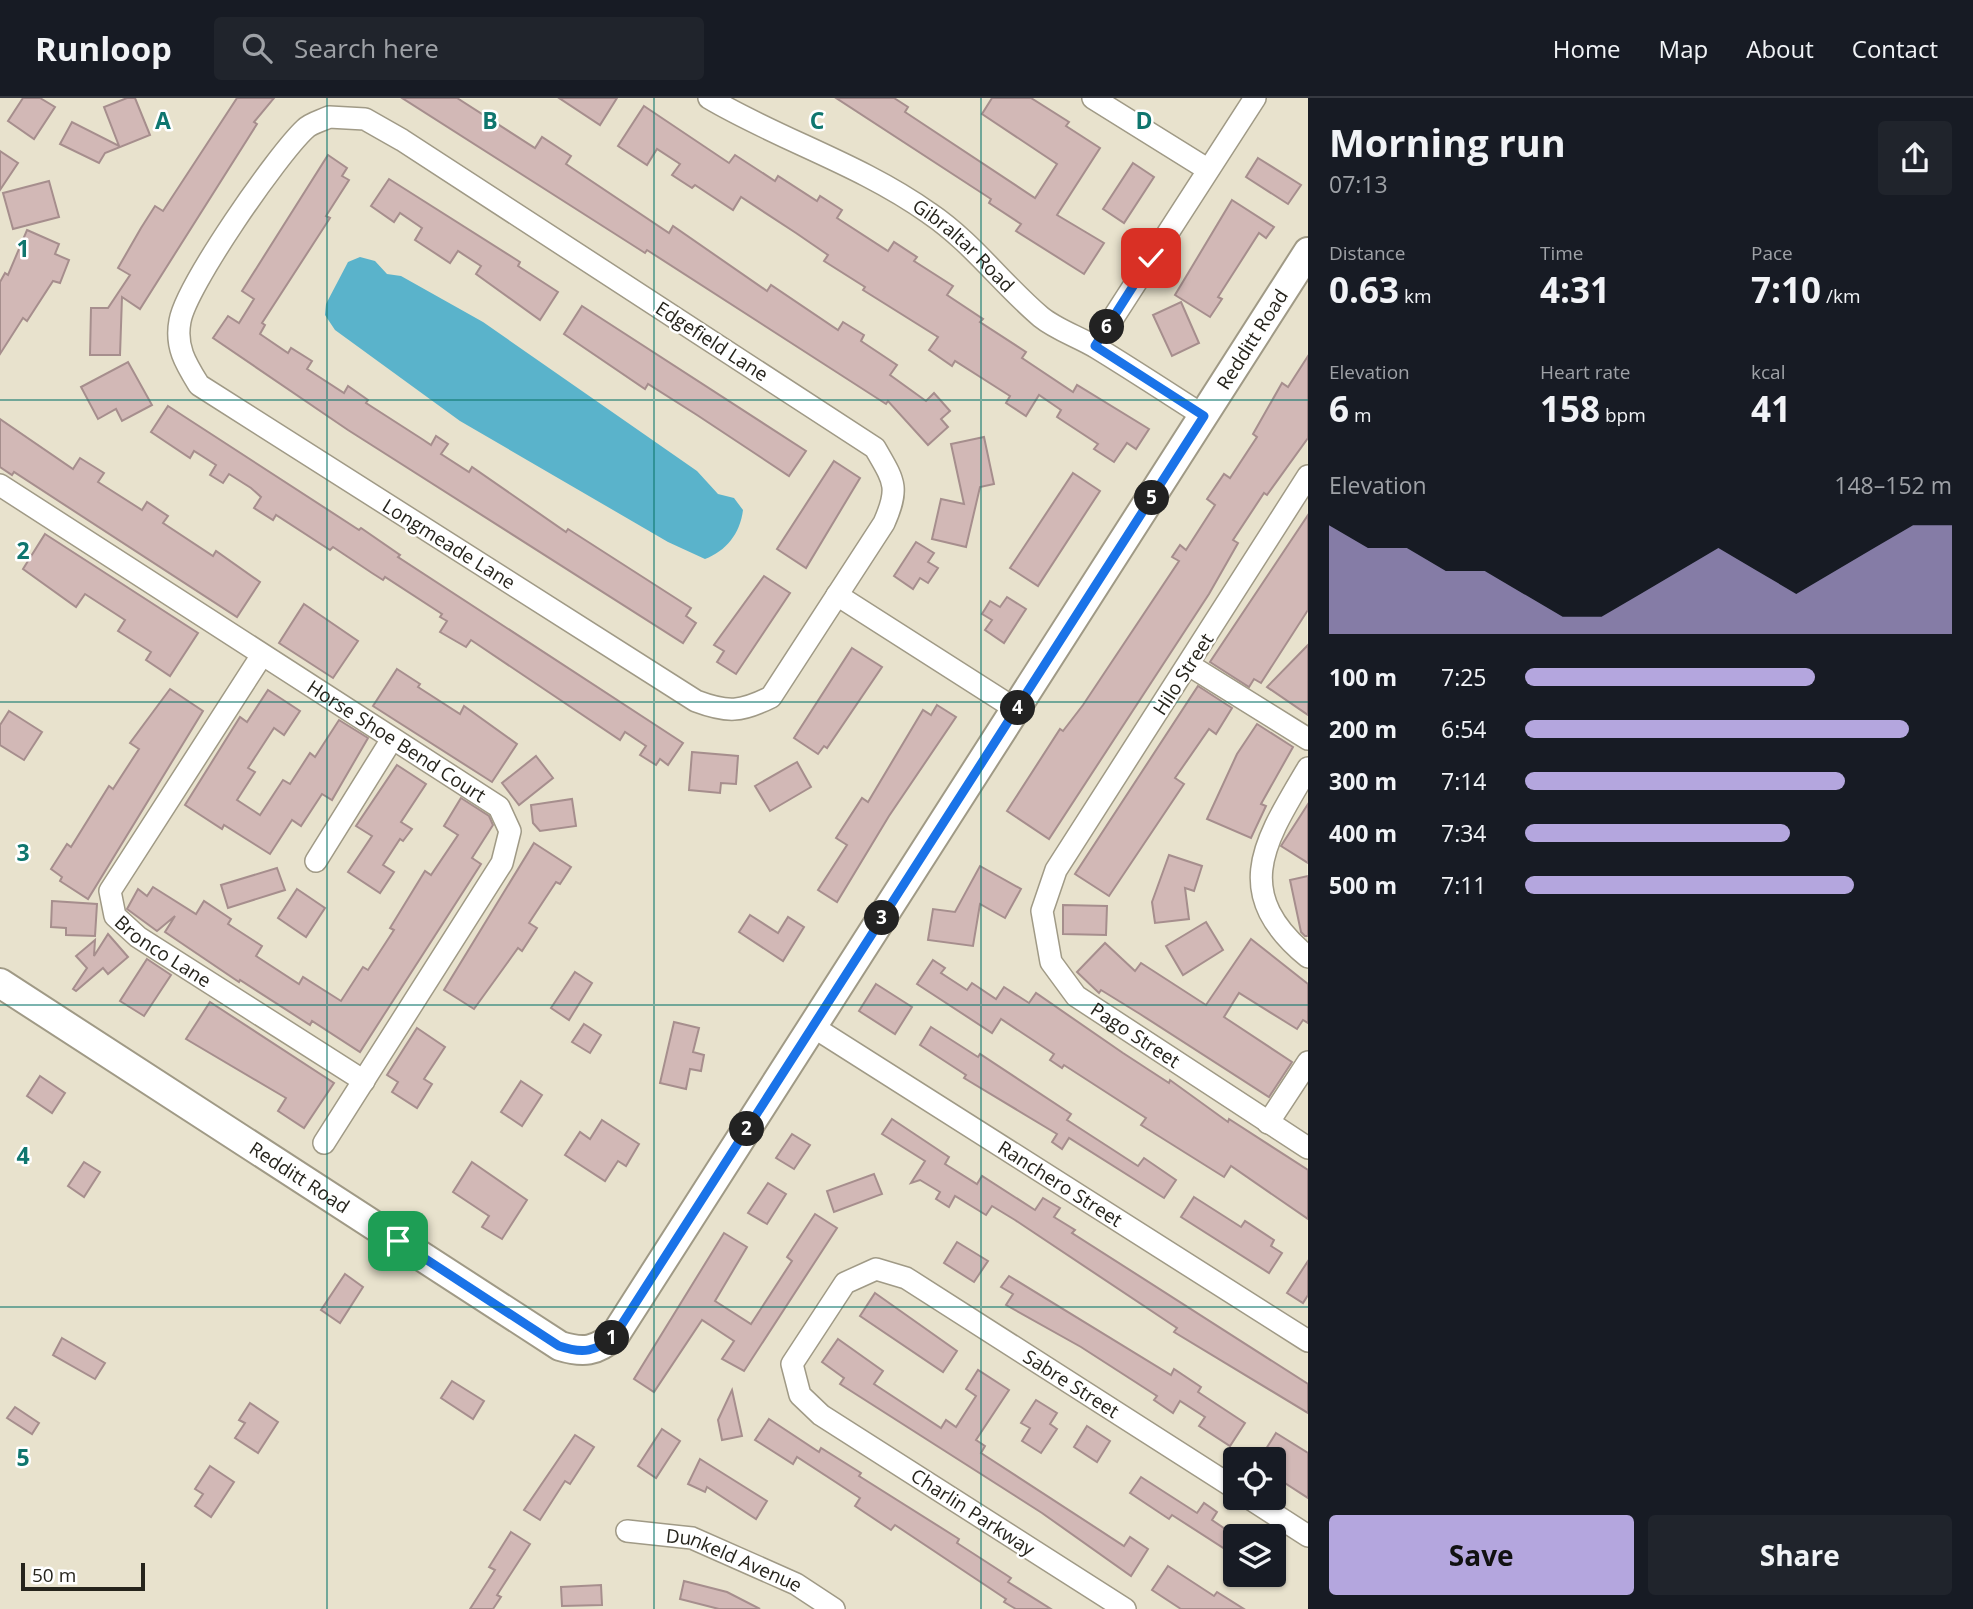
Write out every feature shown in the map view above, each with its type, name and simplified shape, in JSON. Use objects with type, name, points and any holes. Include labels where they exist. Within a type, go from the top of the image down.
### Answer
[{"type":"street","name":"Gibraltar Road","points":[[709,98],[755,125],[808,145],[871,177],[929,212],[965,241],[1042,318],[1095,346],[1204,416]]},
{"type":"street","points":[[1093,98],[1207,169]]},
{"type":"street","points":[[1095,346],[1255,98]]},
{"type":"street","name":"Edgefield Lane","points":[[244,210],[287,148],[308,126],[329,117],[365,119],[494,200],[875,448],[890,475],[895,498],[884,523],[837,595]]},
{"type":"street","name":"Longmeade Lane","points":[[244,210],[195,288],[180,320],[179,353],[199,385],[696,701],[723,711],[749,707],[771,696],[837,595]]},
{"type":"street","name":"Redditt Road","points":[[0,983],[559,1346],[589,1352],[603,1346],[615,1335],[1308,252]]},
{"type":"street","name":"Hilo Street","points":[[1056,870],[1308,476]]},
{"type":"street","name":"Horse Shoe Bend Court","points":[[0,485],[499,807],[510,831],[502,863],[324,1143]]},
{"type":"street","points":[[837,595],[1017,710]]},
{"type":"street","name":"Bronco Lane","points":[[262,655],[110,891],[115,916],[138,937],[364,1081]]},
{"type":"street","points":[[1189,665],[1308,739]]},
{"type":"street","points":[[316,861],[392,739]]},
{"type":"street","points":[[1308,768],[1272,830],[1259,871],[1265,906],[1290,943],[1308,957]]},
{"type":"street","name":"Pago Street","points":[[1056,870],[1042,911],[1051,962],[1076,996],[1308,1148]]},
{"type":"street","name":"Ranchero Street","points":[[813,1026],[1308,1340]]},
{"type":"street","points":[[1268,1123],[1308,1062]]},
{"type":"street","name":"Sabre Street","points":[[821,1415],[800,1395],[792,1364],[845,1283],[876,1269],[906,1278],[1223,1481]]},
{"type":"street","name":"Charlin Parkway","points":[[821,1415],[1125,1609]]},
{"type":"street","points":[[1268,1510],[1308,1536]]},
{"type":"street","name":"Dunkeld Avenue","points":[[627,1531],[692,1538],[796,1584],[834,1609]]},
{"type":"water","points":[[360,257],[375,261],[387,274],[401,276],[483,322],[697,471],[718,494],[734,498],[743,510],[739,527],[731,540],[713,556],[705,559],[668,542],[460,421],[335,330],[325,315],[326,304],[348,262]]},
{"type":"building","points":[[23,98],[40,98],[55,107],[34,139],[8,121]]},
{"type":"building","points":[[127,98],[135,98],[150,135],[105,153],[99,163],[60,144],[72,122],[119,146],[104,107]]},
{"type":"building","points":[[237,98],[274,98],[254,122],[257,124],[140,309],[122,297],[120,355],[90,355],[91,308],[108,308],[130,275],[118,268],[141,228],[155,206],[163,211]]},
{"type":"building","points":[[402,98],[457,98],[535,148],[542,137],[571,156],[566,164],[669,233],[673,226],[767,291],[771,285],[838,330],[843,322],[864,335],[861,341],[897,365],[890,375],[926,401],[934,393],[950,411],[941,419],[948,427],[928,445],[888,401],[886,404],[647,250],[645,253]]},
{"type":"building","points":[[559,98],[617,98],[600,125]]},
{"type":"building","points":[[836,98],[894,98],[908,107],[905,112],[1035,198],[1057,164],[982,114],[992,98],[1031,98],[1069,122],[1066,126],[1100,148],[1057,215],[1104,243],[1084,274],[1016,231],[1021,224],[989,203],[991,199]]},
{"type":"building","points":[[644,106],[729,163],[735,155],[775,181],[778,176],[817,201],[820,196],[842,210],[837,218],[888,251],[894,242],[917,257],[914,261],[953,286],[947,295],[983,319],[980,322],[1026,352],[1022,358],[1073,392],[1077,385],[1149,429],[1136,449],[1127,443],[1114,462],[1094,449],[1098,444],[1057,417],[1061,410],[1039,395],[1026,416],[1006,403],[1010,396],[955,361],[952,366],[929,350],[938,337],[863,290],[865,287],[824,261],[828,255],[796,233],[741,197],[733,210],[695,185],[692,188],[672,175],[680,164],[657,149],[647,165],[618,146]]},
{"type":"building","points":[[0,151],[18,163],[0,190]]},
{"type":"building","points":[[328,155],[347,168],[342,176],[349,180],[326,216],[330,218],[262,323],[265,325],[260,334],[288,353],[291,348],[312,361],[307,369],[344,393],[348,386],[368,400],[366,403],[431,445],[436,436],[448,444],[441,454],[469,472],[472,467],[566,532],[568,529],[691,608],[686,616],[696,623],[683,643],[348,430],[213,338],[228,316],[239,323],[254,299],[242,291]]},
{"type":"building","points":[[1258,158],[1301,185],[1288,204],[1246,177]]},
{"type":"building","points":[[1133,163],[1154,177],[1124,223],[1103,209]]},
{"type":"building","points":[[389,179],[520,262],[518,266],[558,292],[540,320],[476,274],[481,266],[458,251],[450,263],[415,240],[422,228],[400,213],[394,222],[371,206]]},
{"type":"building","points":[[49,181],[59,217],[13,229],[3,193]]},
{"type":"building","points":[[1232,200],[1274,227],[1266,238],[1259,233],[1218,297],[1222,299],[1210,317],[1175,295]]},
{"type":"building","points":[[27,230],[59,244],[55,254],[69,260],[60,283],[53,281],[27,321],[23,318],[0,354],[0,282],[5,273],[8,275]]},
{"type":"building","points":[[1181,302],[1199,343],[1172,356],[1153,315]]},
{"type":"building","points":[[582,306],[806,451],[789,476],[648,384],[645,389],[564,334]]},
{"type":"building","points":[[1308,356],[1308,438],[1267,495],[1264,493],[1233,540],[1238,543],[1209,594],[1049,839],[1007,811],[1060,729],[1063,731],[1083,705],[1179,561],[1172,557],[1180,545],[1186,550],[1215,505],[1207,499],[1224,474],[1230,478],[1257,437],[1253,434],[1282,383],[1288,387]]},
{"type":"building","points":[[128,362],[152,405],[122,421],[116,409],[98,419],[81,387]]},
{"type":"building","points":[[168,406],[359,530],[361,528],[400,555],[398,557],[683,743],[668,765],[660,759],[656,765],[640,755],[646,746],[625,732],[620,740],[471,640],[466,647],[440,632],[447,621],[440,617],[442,614],[385,577],[383,580],[333,547],[330,550],[276,515],[273,520],[254,508],[261,497],[251,488],[229,474],[223,483],[210,475],[216,465],[194,451],[190,458],[151,432]]},
{"type":"building","points":[[0,419],[73,469],[80,458],[104,473],[98,482],[142,510],[147,502],[168,516],[163,523],[213,556],[216,551],[260,582],[237,617],[14,472],[12,475],[0,467]]},
{"type":"building","points":[[984,437],[994,484],[980,487],[966,547],[932,539],[941,499],[964,504],[951,444]]},
{"type":"building","points":[[834,461],[860,478],[806,568],[777,549]]},
{"type":"building","points":[[1073,473],[1100,491],[1038,586],[1010,568]]},
{"type":"building","points":[[1308,515],[1308,610],[1261,683],[1254,679],[1249,687],[1210,662]]},
{"type":"building","points":[[45,534],[198,633],[170,676],[146,660],[151,652],[118,631],[125,620],[85,594],[76,607],[23,569]]},
{"type":"building","points":[[916,542],[934,553],[928,562],[938,568],[928,583],[920,578],[913,589],[894,576]]},
{"type":"building","points":[[764,576],[790,593],[736,674],[717,662],[724,651],[714,645]]},
{"type":"building","points":[[1007,597],[1026,609],[1004,643],[985,630],[992,620],[982,614],[990,601],[1000,607]]},
{"type":"building","points":[[304,604],[358,641],[333,678],[279,643]]},
{"type":"building","points":[[1308,645],[1308,715],[1267,687]]},
{"type":"building","points":[[852,648],[882,667],[827,748],[824,746],[818,754],[794,738]]},
{"type":"building","points":[[397,669],[420,684],[418,687],[460,714],[464,706],[517,744],[492,782],[373,706]]},
{"type":"building","points":[[1198,686],[1232,708],[1216,734],[1209,729],[1175,778],[1184,784],[1109,896],[1075,874]]},
{"type":"building","points":[[170,689],[203,711],[88,899],[60,881],[62,877],[51,869],[67,844],[71,847],[109,786],[113,789],[139,749],[130,743]]},
{"type":"building","points":[[268,690],[300,711],[284,735],[274,728],[248,768],[255,772],[237,800],[260,815],[283,780],[290,784],[310,753],[315,757],[339,720],[368,738],[332,800],[322,794],[301,826],[292,820],[270,854],[224,825],[222,829],[185,805],[240,717],[247,722]]},
{"type":"building","points":[[937,705],[956,717],[889,816],[837,902],[818,890],[847,845],[836,838],[862,798],[868,802],[923,710],[931,715]]},
{"type":"building","points":[[9,711],[42,732],[24,760],[0,745],[0,725]]},
{"type":"building","points":[[1257,724],[1293,747],[1261,804],[1266,806],[1251,838],[1207,819],[1237,754]]},
{"type":"building","points":[[692,752],[738,756],[736,784],[721,783],[720,793],[689,790]]},
{"type":"building","points":[[536,756],[553,778],[519,805],[502,783]]},
{"type":"building","points":[[797,762],[811,787],[770,811],[755,786]]},
{"type":"building","points":[[397,765],[426,784],[401,822],[412,829],[403,841],[400,839],[383,865],[394,872],[380,893],[348,872],[372,836],[356,826]]},
{"type":"building","points":[[461,798],[489,816],[493,825],[472,858],[481,864],[360,1052],[312,1021],[310,1025],[240,980],[239,982],[165,932],[175,916],[157,931],[127,909],[138,889],[147,896],[153,887],[196,914],[204,901],[231,919],[228,924],[262,946],[256,956],[299,984],[303,977],[341,1001],[363,967],[368,970],[394,930],[390,928],[425,871],[431,875],[458,835],[444,826]]},
{"type":"building","points":[[572,799],[576,826],[540,831],[533,823],[531,805]]},
{"type":"building","points":[[1308,804],[1308,863],[1281,846]]},
{"type":"building","points":[[534,843],[571,867],[560,884],[556,882],[529,923],[537,928],[522,951],[518,948],[474,1009],[444,990]]},
{"type":"building","points":[[1169,855],[1202,866],[1194,891],[1185,888],[1189,919],[1155,923],[1152,902]]},
{"type":"building","points":[[980,866],[1021,889],[1005,918],[980,904],[973,946],[928,940],[933,909],[955,912]]},
{"type":"building","points":[[277,868],[285,890],[228,908],[221,885]]},
{"type":"building","points":[[1308,876],[1308,936],[1305,936],[1301,932],[1290,880]]},
{"type":"building","points":[[297,889],[325,908],[306,937],[278,918]]},
{"type":"building","points":[[52,901],[97,904],[95,936],[66,935],[66,928],[51,927]]},
{"type":"building","points":[[1063,905],[1107,906],[1106,935],[1063,934]]},
{"type":"building","points":[[750,915],[778,933],[788,917],[804,927],[783,961],[739,932]]},
{"type":"building","points":[[1206,922],[1223,950],[1183,975],[1166,946]]},
{"type":"building","points":[[108,934],[128,957],[108,974],[103,968],[76,991],[73,989],[87,968],[76,956],[95,940],[94,956]]},
{"type":"building","points":[[1251,939],[1308,984],[1308,1023],[1303,1020],[1297,1029],[1239,993],[1224,1017],[1292,1062],[1269,1097],[1101,990],[1099,993],[1077,972],[1105,943],[1135,971],[1141,963],[1206,1005]]},
{"type":"building","points":[[147,959],[171,975],[144,1016],[120,1001]]},
{"type":"building","points":[[933,960],[945,968],[941,973],[967,990],[972,983],[996,999],[1004,987],[1029,1003],[1036,993],[1169,1083],[1170,1080],[1228,1122],[1229,1119],[1308,1170],[1308,1219],[1231,1166],[1224,1177],[1141,1125],[1146,1118],[1064,1065],[1062,1068],[1050,1060],[1054,1054],[1001,1019],[992,1033],[917,984]]},
{"type":"building","points":[[575,972],[592,983],[569,1020],[551,1008]]},
{"type":"building","points":[[876,984],[912,1007],[895,1034],[859,1011]]},
{"type":"building","points":[[210,1002],[334,1083],[304,1128],[278,1111],[286,1098],[186,1039]]},
{"type":"building","points":[[674,1022],[699,1028],[693,1052],[704,1055],[701,1071],[690,1069],[686,1089],[660,1083]]},
{"type":"building","points":[[584,1024],[601,1035],[590,1053],[572,1042]]},
{"type":"building","points":[[931,1027],[978,1057],[980,1054],[1071,1114],[1067,1120],[1138,1166],[1144,1158],[1176,1180],[1164,1198],[1069,1138],[1062,1149],[1052,1142],[1057,1134],[964,1078],[966,1075],[920,1045]]},
{"type":"building","points":[[417,1028],[445,1047],[424,1079],[432,1084],[417,1108],[392,1092],[398,1082],[387,1075]]},
{"type":"building","points":[[40,1076],[65,1093],[52,1113],[27,1096]]},
{"type":"building","points":[[521,1081],[542,1095],[522,1126],[501,1112]]},
{"type":"building","points":[[892,1119],[949,1157],[945,1164],[977,1184],[982,1176],[1035,1210],[1043,1198],[1060,1208],[1054,1217],[1075,1230],[1072,1233],[1308,1384],[1308,1413],[1174,1332],[1177,1328],[992,1206],[986,1215],[955,1196],[949,1207],[936,1199],[940,1192],[920,1180],[911,1183],[925,1161],[882,1134]]},
{"type":"building","points":[[602,1120],[639,1144],[626,1166],[618,1161],[605,1181],[565,1155],[580,1132],[590,1139]]},
{"type":"building","points":[[792,1134],[810,1145],[794,1169],[776,1158]]},
{"type":"building","points":[[84,1162],[100,1172],[84,1197],[68,1186]]},
{"type":"building","points":[[472,1162],[527,1200],[502,1239],[482,1227],[489,1216],[453,1192]]},
{"type":"building","points":[[874,1174],[882,1194],[834,1212],[827,1191]]},
{"type":"building","points":[[768,1183],[786,1194],[767,1224],[748,1213]]},
{"type":"building","points":[[1194,1197],[1241,1227],[1245,1221],[1274,1240],[1271,1246],[1282,1253],[1269,1273],[1181,1217]]},
{"type":"building","points":[[815,1214],[837,1228],[744,1371],[722,1359],[734,1341],[702,1320],[654,1392],[634,1379],[724,1233],[747,1247],[715,1301],[751,1324],[792,1261],[787,1257]]},
{"type":"building","points":[[957,1242],[988,1261],[974,1282],[944,1263]]},
{"type":"building","points":[[1308,1261],[1308,1295],[1303,1303],[1287,1293]]},
{"type":"building","points":[[345,1274],[363,1287],[340,1323],[321,1310]]},
{"type":"building","points":[[1009,1276],[1171,1375],[1174,1369],[1201,1387],[1198,1392],[1245,1423],[1230,1446],[1199,1426],[1205,1417],[1180,1401],[1173,1413],[1154,1400],[1157,1396],[1081,1347],[1006,1305],[1013,1294],[1001,1287]]},
{"type":"building","points":[[875,1293],[957,1351],[943,1372],[860,1316]]},
{"type":"building","points":[[62,1338],[105,1363],[95,1379],[53,1355]]},
{"type":"building","points":[[838,1339],[883,1371],[874,1384],[941,1428],[946,1420],[956,1427],[976,1396],[966,1389],[978,1370],[1009,1390],[976,1440],[985,1446],[981,1453],[1124,1546],[1130,1537],[1148,1549],[1131,1576],[1042,1513],[840,1384],[844,1378],[822,1362]]},
{"type":"building","points":[[452,1381],[484,1401],[473,1419],[441,1398]]},
{"type":"building","points":[[732,1390],[742,1436],[722,1440],[718,1420]]},
{"type":"building","points":[[1036,1400],[1057,1413],[1050,1424],[1057,1429],[1041,1453],[1022,1441],[1030,1428],[1021,1423]]},
{"type":"building","points":[[250,1403],[278,1422],[258,1453],[235,1438],[245,1423],[239,1420]]},
{"type":"building","points":[[15,1407],[39,1423],[32,1434],[7,1418]]},
{"type":"building","points":[[769,1419],[819,1452],[821,1448],[861,1473],[859,1476],[959,1539],[957,1543],[1011,1578],[1008,1582],[1051,1609],[1016,1609],[1004,1602],[1006,1599],[895,1525],[891,1530],[855,1506],[860,1498],[797,1457],[793,1464],[755,1440]]},
{"type":"building","points":[[1087,1426],[1110,1441],[1097,1462],[1074,1447]]},
{"type":"building","points":[[662,1429],[680,1441],[656,1478],[638,1466]]},
{"type":"building","points":[[1276,1433],[1308,1453],[1308,1498],[1286,1484],[1286,1447],[1267,1447]]},
{"type":"building","points":[[575,1435],[594,1447],[570,1484],[565,1481],[540,1520],[524,1510]]},
{"type":"building","points":[[700,1459],[767,1501],[756,1519],[707,1487],[705,1492],[688,1484]]},
{"type":"building","points":[[210,1466],[234,1482],[211,1517],[195,1506],[203,1494],[195,1489]]},
{"type":"building","points":[[1141,1477],[1197,1513],[1204,1503],[1217,1512],[1212,1520],[1223,1528],[1223,1548],[1172,1515],[1169,1519],[1130,1493]]},
{"type":"building","points":[[511,1532],[530,1544],[497,1595],[501,1597],[493,1609],[470,1609],[495,1570],[489,1567]]},
{"type":"building","points":[[1168,1566],[1214,1596],[1217,1592],[1244,1609],[1181,1609],[1152,1590]]},
{"type":"building","points":[[684,1581],[727,1592],[760,1609],[719,1609],[680,1599]]},
{"type":"building","points":[[601,1585],[602,1605],[562,1606],[561,1587]]},
{"type":"route","points":[[398,1241],[559,1346],[589,1352],[603,1346],[615,1335],[1204,416],[1095,346],[1151,258]]}]
